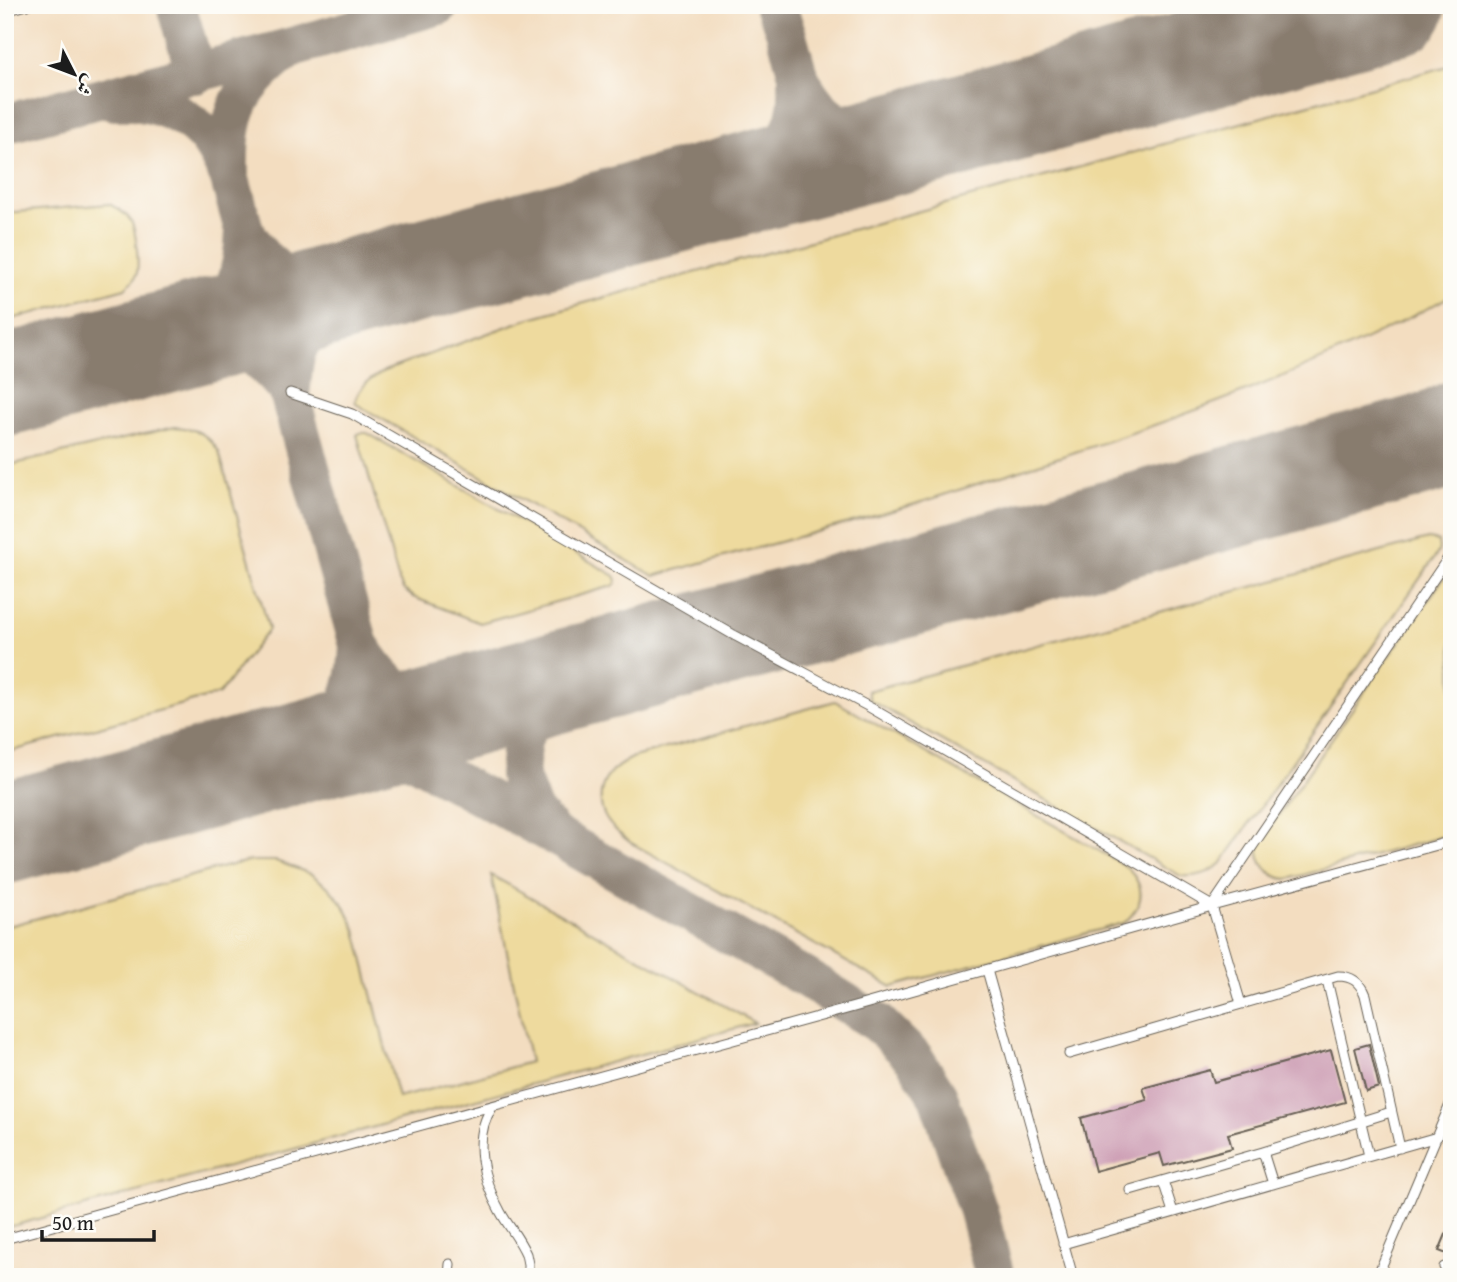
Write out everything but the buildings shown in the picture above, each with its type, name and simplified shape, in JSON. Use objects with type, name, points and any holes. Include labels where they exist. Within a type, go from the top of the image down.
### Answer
[{"type":"lane","points":[[5,11],[27,5]]},
{"type":"lane","points":[[290,393],[352,414],[732,634],[871,708],[1212,906],[1241,1004]]},
{"type":"lane","points":[[1212,906],[1452,552]]},
{"type":"lane","points":[[5,1239],[1452,841]]},
{"type":"lane","points":[[986,970],[1073,1277]]},
{"type":"lane","points":[[1069,1054],[1338,976],[1348,977],[1363,988],[1400,1148]]},
{"type":"lane","points":[[1327,980],[1370,1156]]},
{"type":"lane","points":[[1377,1277],[1452,1100]]},
{"type":"lane","points":[[493,1106],[481,1136],[483,1165],[494,1198],[526,1254],[528,1277]]},
{"type":"lane","points":[[1130,1190],[1391,1112]]},
{"type":"lane","points":[[1063,1244],[1437,1137]]},
{"type":"lane","points":[[1263,1152],[1273,1184]]},
{"type":"lane","points":[[1163,1181],[1173,1212]]},
{"type":"lane","points":[[449,1277],[450,1264]]},
{"type":"sand","points":[[1452,65],[1452,295],[1359,343],[1263,384],[1115,439],[925,501],[654,576],[355,401],[363,387],[384,371],[530,318]]},
{"type":"sand","points":[[109,204],[127,216],[133,226],[138,264],[133,281],[125,288],[5,321],[5,213]]},
{"type":"sand","points":[[175,427],[201,433],[219,452],[269,629],[219,694],[5,753],[5,466]]},
{"type":"sand","points":[[367,433],[615,576],[616,583],[480,623],[413,597],[403,589],[399,581],[357,435]]},
{"type":"sand","points":[[1428,539],[1438,541],[1437,554],[1221,864],[1202,874],[1181,876],[870,700],[868,691]]},
{"type":"sand","points":[[1452,566],[1452,834],[1289,879],[1275,876],[1261,861],[1261,840]]},
{"type":"sand","points":[[835,701],[1124,865],[1136,880],[1140,894],[1131,916],[1124,923],[892,987],[631,843],[615,830],[604,815],[601,795],[605,781],[620,765],[634,757]]},
{"type":"sand","points":[[251,861],[276,861],[311,874],[327,886],[344,905],[356,930],[398,1098],[530,1062],[491,875],[755,1023],[5,1228],[5,927]]},
{"type":"taxiway","points":[[176,5],[196,74]]},
{"type":"taxiway","points":[[5,124],[439,5]]},
{"type":"taxiway","points":[[774,5],[785,29],[801,80],[813,100],[826,114],[846,128],[869,136],[908,140]]},
{"type":"taxiway","points":[[292,47],[260,74],[240,102],[231,134],[229,176],[359,645],[389,683],[409,697],[432,706],[471,706]]},
{"type":"taxiway","points":[[749,181],[773,157],[791,130],[798,104],[798,74]]},
{"type":"taxiway","points":[[115,101],[152,104],[185,118],[208,139],[229,176]]},
{"type":"taxiway","points":[[174,340],[196,330],[211,319],[229,298],[239,274],[245,232],[261,256],[294,282],[330,292],[351,289]]},
{"type":"taxiway","points":[[174,340],[211,341],[240,349],[265,366],[290,393],[294,361],[302,339],[324,311],[351,289]]},
{"type":"taxiway","points":[[1235,496],[1346,450],[1452,400]]},
{"type":"taxiway","points":[[308,750],[331,726],[346,704],[355,679],[359,645]]},
{"type":"taxiway","points":[[551,831],[533,812],[519,775],[522,739],[540,706],[575,677]]},
{"type":"taxiway","points":[[339,742],[384,746],[414,759],[806,978],[878,1023],[914,1058],[938,1096],[978,1211],[995,1277]]},
{"type":"runway","points":[[5,386],[1395,5]]},
{"type":"runway","points":[[5,833],[1452,437]]}]
